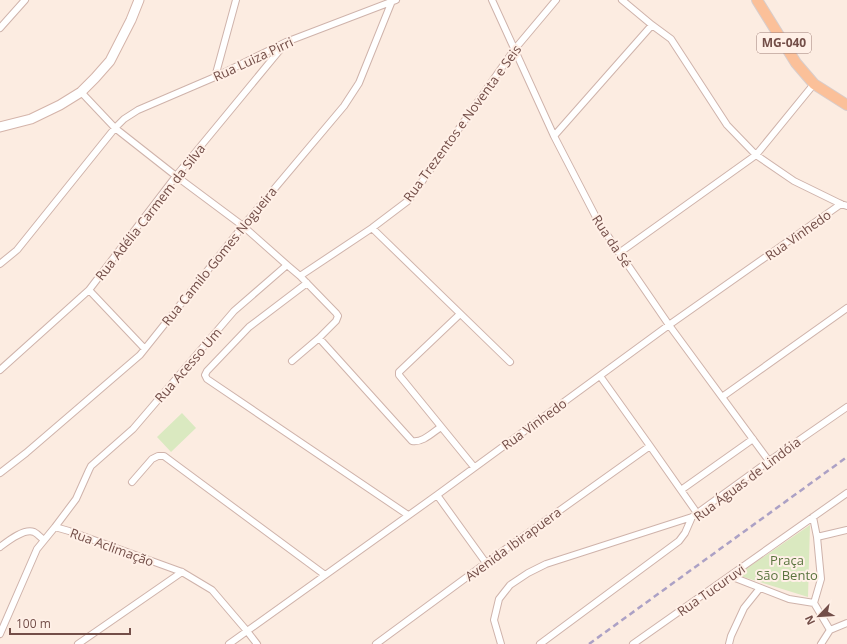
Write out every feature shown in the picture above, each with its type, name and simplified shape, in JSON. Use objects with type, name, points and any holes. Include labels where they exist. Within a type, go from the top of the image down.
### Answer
[{"type":"main road","name":"MG-040","points":[[757,0],[796,62],[814,84],[847,105]]},
{"type":"street","points":[[0,28],[25,0]]},
{"type":"street","points":[[0,127],[30,119],[60,105],[81,92],[110,61],[131,20],[137,0]]},
{"type":"street","points":[[215,77],[236,0]]},
{"type":"street","name":"Rua Luiza Pirri","points":[[0,264],[17,250],[115,128],[124,119],[138,110],[215,77],[286,42],[393,0]]},
{"type":"street","name":"Rua Camilo Gomes Nogueira","points":[[0,473],[26,453],[140,355],[144,348],[242,226],[344,106],[359,83],[393,0]]},
{"type":"street","name":"Rua da Sé","points":[[492,0],[554,136],[599,224],[669,325],[769,461]]},
{"type":"street","name":"Rua Trezentos e Noventa e Seis","points":[[300,276],[372,228],[409,200],[514,50],[556,0]]},
{"type":"street","points":[[622,0],[671,39],[727,125],[756,155],[794,181],[844,205]]},
{"type":"street","points":[[554,136],[652,25]]},
{"type":"street","name":"Rua Adélia Carmem da Silva","points":[[0,370],[3,363],[89,290],[176,176],[286,42]]},
{"type":"street","points":[[619,253],[756,155],[814,84]]},
{"type":"street","points":[[81,92],[115,128],[242,226],[300,276],[336,313],[338,316],[336,321],[292,361]]},
{"type":"street","name":"Rua Vinhedo","points":[[229,644],[437,495],[669,325],[844,205]]},
{"type":"street","points":[[372,228],[510,362]]},
{"type":"street","name":"Rua Acesso Um","points":[[55,527],[76,499],[91,466],[133,429],[234,311],[287,265]]},
{"type":"street","points":[[307,283],[249,327],[207,371],[205,375],[207,379],[408,515]]},
{"type":"street","points":[[89,290],[144,348]]},
{"type":"street","points":[[722,397],[847,308]]},
{"type":"street","points":[[460,314],[399,372],[399,375],[474,467]]},
{"type":"street","points":[[319,338],[412,442],[421,441],[442,426]]},
{"type":"street","points":[[501,644],[494,620],[499,599],[510,585],[528,573],[546,564],[695,515],[681,490],[600,376]]},
{"type":"street","name":"Rua Águas de Lindóia","points":[[540,644],[679,541],[695,515],[847,407]]},
{"type":"street","points":[[681,490],[753,439]]},
{"type":"street","name":"Avenida Ibirapuera","points":[[376,644],[650,446]]},
{"type":"street","points":[[132,482],[152,459],[158,456],[164,456],[325,575]]},
{"type":"street","name":"Rua Tucuruvi","points":[[634,644],[847,493]]},
{"type":"street","points":[[437,495],[486,564]]},
{"type":"street","points":[[813,517],[817,538],[820,579],[814,603],[830,630]]},
{"type":"street","name":"Rua Aclimação","points":[[0,634],[37,549],[55,527],[69,530],[182,572],[212,590],[248,631],[257,644]]},
{"type":"street","points":[[817,538],[847,530]]},
{"type":"street","points":[[0,547],[18,534],[28,531],[34,532],[44,540]]},
{"type":"street","points":[[78,644],[182,572]]},
{"type":"street","points":[[730,576],[789,599],[814,603]]},
{"type":"street","points":[[729,644],[731,636],[744,608],[760,588]]},
{"type":"street","points":[[821,644],[830,630],[847,623]]},
{"type":"green space","points":[[182,413],[196,428],[171,452],[157,437]]},
{"type":"green space","name":"Praça São Bento","points":[[810,525],[808,597],[737,575]]},
{"type":"railway","points":[[589,644],[847,457]]}]
